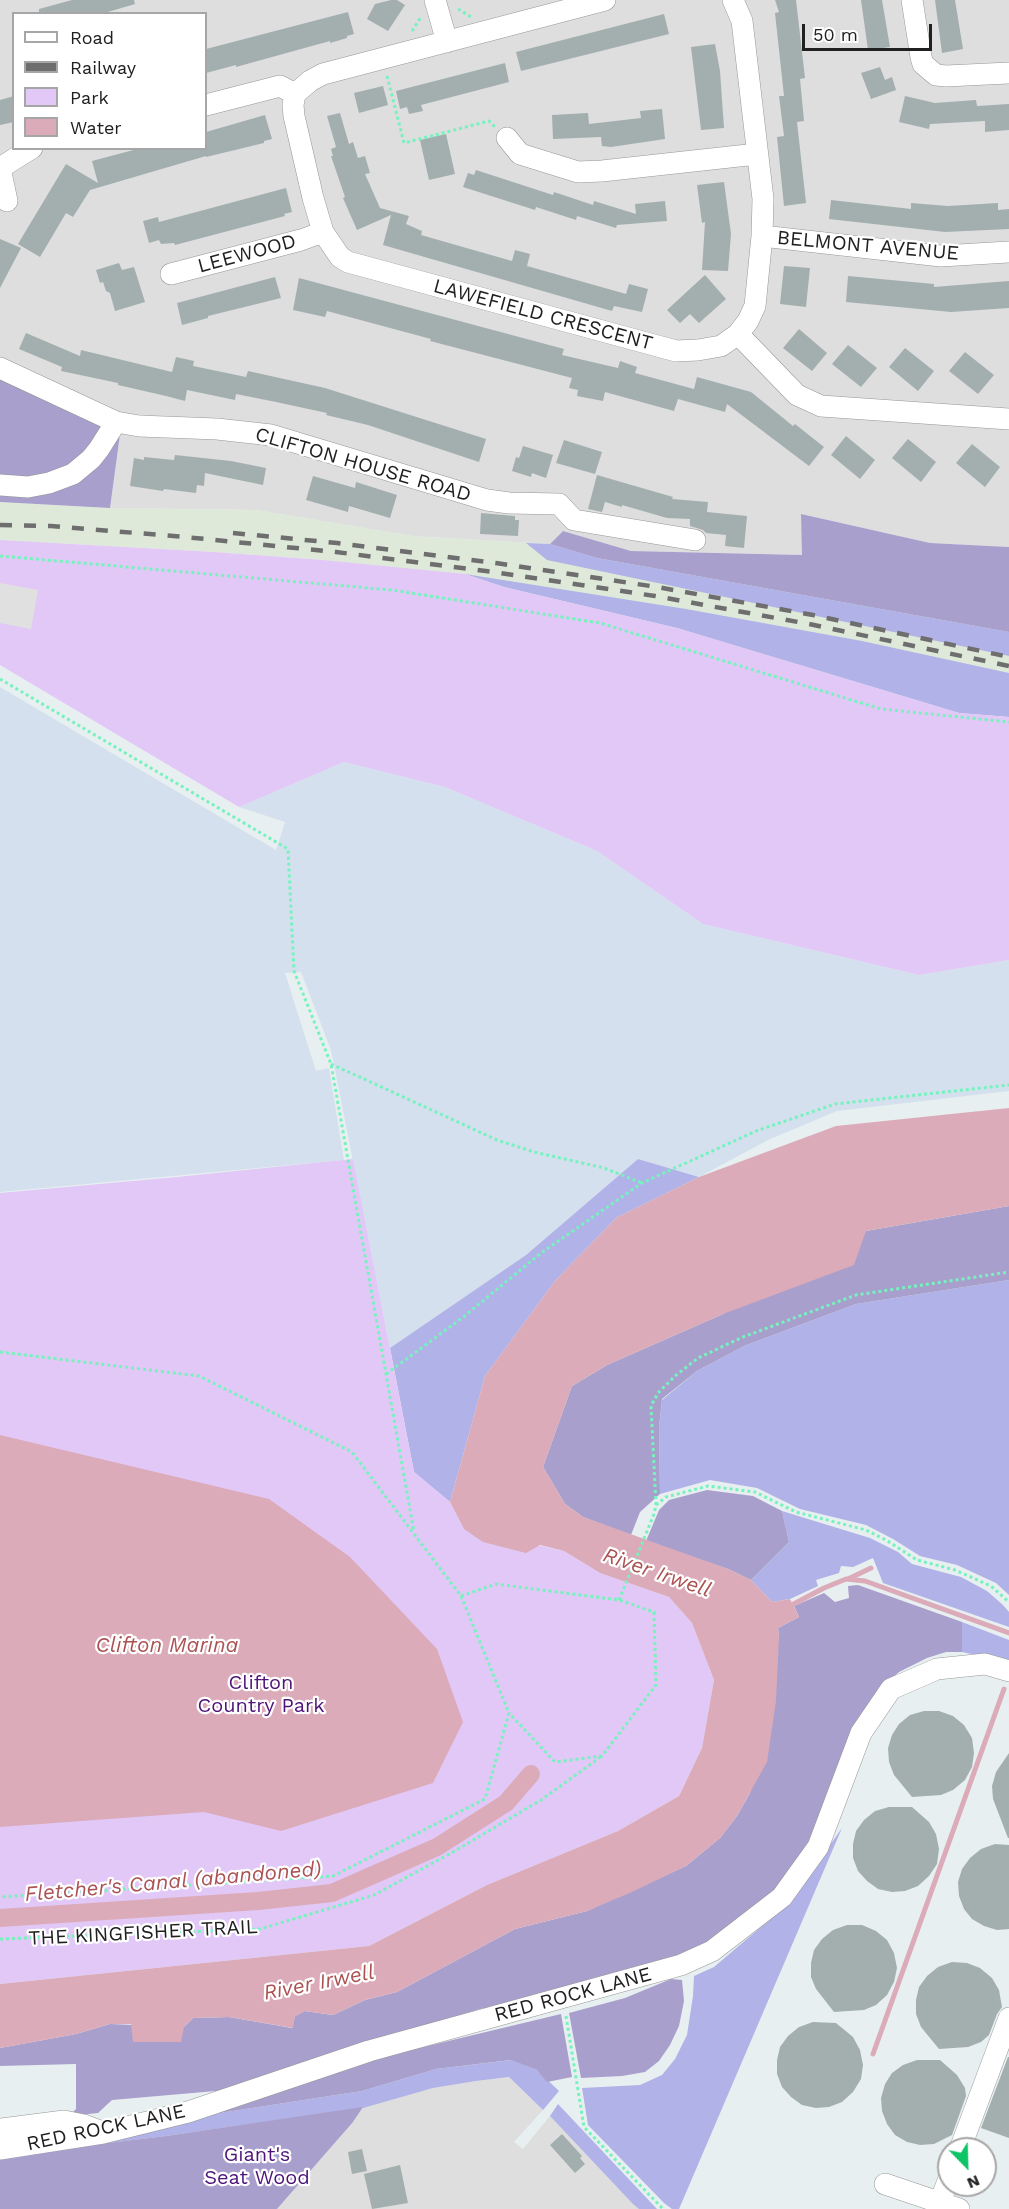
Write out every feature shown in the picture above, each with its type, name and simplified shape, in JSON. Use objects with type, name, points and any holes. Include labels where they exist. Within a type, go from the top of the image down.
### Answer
[{"type":"street","points":[[207,105],[280,86],[295,94],[310,81],[323,74],[604,0]]},
{"type":"street","points":[[733,0],[742,21],[763,199],[762,237],[754,306],[748,321],[738,334],[797,395],[821,406],[1009,419]]},
{"type":"street","points":[[912,0],[921,57],[928,69],[936,75],[946,76],[1009,73]]},
{"type":"street","points":[[430,5],[447,42]]},
{"type":"street","name":"LAWEFIELD CRESCENT","points":[[295,94],[294,116],[323,232],[340,257],[348,262],[676,351],[721,346],[738,334]]},
{"type":"street","points":[[507,138],[520,154],[578,172],[757,154]]},
{"type":"street","points":[[7,201],[0,168],[29,150]]},
{"type":"street","name":"LEEWOOD","points":[[165,275],[301,240],[323,232]]},
{"type":"street","name":"BELMONT AVENUE","points":[[762,237],[941,256],[1009,252]]},
{"type":"street","name":"CLIFTON HOUSE ROAD","points":[[0,368],[116,422],[139,426],[217,429],[272,435],[487,500],[509,503],[562,498],[574,520],[695,540]]},
{"type":"street","points":[[0,484],[10,487],[28,487],[49,483],[73,474],[99,449],[116,422]]},
{"type":"street","name":"RED ROCK LANE","points":[[0,2149],[103,2133],[188,2112],[369,2051],[681,1965],[712,1952],[782,1897],[818,1847],[861,1734],[891,1689],[937,1669],[985,1665],[1009,1671]]},
{"type":"street","points":[[964,2137],[1009,2018]]},
{"type":"street","points":[[0,2129],[64,2121],[84,2125],[103,2133]]},
{"type":"street","points":[[885,2184],[949,2206]]},
{"type":"path","points":[[430,5],[389,57],[404,142],[489,121],[507,138]]},
{"type":"path","points":[[0,556],[392,590],[588,621],[881,709],[1009,722]]},
{"type":"path","points":[[0,679],[288,849],[294,970],[331,1064],[414,1534]]},
{"type":"path","points":[[331,1064],[497,1140],[534,1152],[604,1168],[642,1183]]},
{"type":"path","points":[[386,1374],[462,1318],[542,1253],[642,1183],[756,1131],[835,1104],[1009,1085]]},
{"type":"path","points":[[462,1596],[496,1584],[619,1598],[656,1505],[651,1406],[658,1393],[698,1358],[743,1337],[856,1294],[1009,1272]]},
{"type":"path","points":[[0,1352],[199,1376],[352,1452],[462,1596],[509,1713],[555,1762],[602,1756]]},
{"type":"path","points":[[656,1505],[666,1497],[708,1486],[755,1492],[796,1512],[866,1530],[917,1560],[955,1570],[991,1586],[1009,1602]]},
{"type":"path","name":"THE KINGFISHER TRAIL","points":[[0,1939],[260,1929],[374,1895],[453,1852],[541,1800],[602,1756],[656,1685],[654,1612],[619,1598]]},
{"type":"path","points":[[0,1897],[333,1876],[485,1799],[509,1713]]},
{"type":"path","points":[[562,1999],[584,2127],[663,2209]]},
{"type":"shaded area","points":[[0,0],[1009,0],[1009,547],[930,543],[801,514],[803,555],[631,551],[563,531],[550,544],[412,536],[256,510],[110,508],[121,427],[0,374]]},
{"type":"shaded area","points":[[0,502],[110,508],[256,510],[412,536],[550,544],[597,558],[1009,632],[1009,717],[323,560],[0,540]]},
{"type":"shaded area","points":[[526,543],[550,544],[597,558],[1009,632],[1009,656],[547,560]]},
{"type":"shaded area","points":[[465,574],[686,609],[862,641],[1009,673],[1009,717],[959,713],[677,628],[504,587]]},
{"type":"shaded area","points":[[0,583],[38,590],[31,629],[0,623]]},
{"type":"shaded area","points":[[0,687],[276,850],[285,822],[239,807],[344,762],[445,787],[597,851],[703,924],[919,975],[1009,960],[1009,1091],[837,1111],[768,1140],[699,1177],[638,1159],[526,1255],[390,1348],[331,1050],[301,972],[285,973],[316,1071],[329,1068],[344,1160],[0,1192]]},
{"type":"shaded area","points":[[638,1159],[699,1177],[616,1218],[555,1281],[485,1376],[450,1502],[414,1472],[390,1348],[526,1255]]},
{"type":"shaded area","points":[[1009,1280],[1009,1595],[996,1583],[957,1565],[920,1556],[866,1525],[800,1509],[757,1488],[710,1480],[660,1494],[659,1428],[662,1400],[697,1371],[744,1346],[856,1304]]},
{"type":"shaded area","points":[[782,1511],[870,1538],[898,1552],[912,1564],[961,1577],[987,1591],[1003,1605],[1009,1612],[1009,1627],[883,1583],[873,1558],[853,1567],[841,1566],[839,1573],[816,1580],[818,1586],[790,1599],[772,1602],[751,1580],[789,1542]]},
{"type":"shaded area","points":[[962,1622],[1009,1640],[1009,1662],[962,1652]]},
{"type":"shaded area","points":[[842,1828],[679,2209],[672,2209],[588,2125],[582,2088],[640,2085],[662,2075],[675,2059],[687,2035],[694,1976],[714,1967],[788,1904]]},
{"type":"shaded area","points":[[512,2060],[537,2070],[559,2091],[543,2110],[509,2077],[433,2088],[363,2108],[53,2150],[194,2117],[362,2091],[436,2069]]},
{"type":"shaded area","points":[[509,2077],[543,2110],[514,2142],[523,2149],[550,2116],[639,2209],[277,2209],[353,2122],[363,2107],[433,2088]]},
{"type":"shaded area","points":[[558,2104],[657,2209],[639,2209],[633,2204],[550,2116]]},
{"type":"green space","points":[[0,374],[121,427],[110,508],[0,502]]},
{"type":"green space","points":[[801,514],[930,543],[1009,547],[1009,632],[597,558],[550,544],[563,531],[631,551],[802,555]]},
{"type":"green space","points":[[0,540],[214,552],[465,574],[504,587],[677,628],[959,713],[1009,717],[1009,960],[919,975],[703,924],[597,851],[445,787],[344,762],[239,807],[0,665]]},
{"type":"green space","name":"Clifton Country Park","points":[[353,1159],[414,1472],[450,1502],[464,1529],[564,1551],[600,1573],[669,1597],[692,1623],[714,1680],[702,1748],[679,1796],[618,1831],[487,1885],[369,1946],[0,1984],[0,1193]]},
{"type":"green space","points":[[1009,1206],[1009,1280],[856,1304],[744,1346],[697,1371],[662,1399],[659,1428],[660,1494],[640,1512],[631,1535],[583,1517],[565,1504],[543,1467],[572,1386],[607,1365],[723,1314],[866,1231]]},
{"type":"green space","points":[[707,1490],[753,1496],[782,1511],[789,1542],[751,1580],[728,1569],[646,1541],[659,1510],[669,1500]]},
{"type":"green space","points":[[858,1585],[962,1622],[962,1652],[946,1652],[927,1658],[899,1672],[878,1690],[813,1837],[785,1881],[756,1910],[692,1952],[520,2003],[480,2009],[335,2053],[227,2090],[112,2100],[98,2113],[69,2116],[76,2109],[76,2064],[0,2066],[0,2048],[76,2034],[110,2024],[184,2027],[193,2018],[229,2017],[292,2028],[295,2016],[305,2011],[333,2015],[365,2000],[397,1992],[515,1929],[587,1911],[686,1866],[720,1838],[737,1816],[750,1793],[779,1637],[778,1628],[799,1617],[794,1606],[824,1593],[835,1602],[849,1598],[848,1586]]},
{"type":"green space","points":[[671,1979],[682,1980],[684,2001],[679,2026],[659,2061],[645,2072],[622,2076],[581,2078],[569,2013],[625,1998]]},
{"type":"green space","points":[[561,2014],[572,2077],[547,2082],[537,2070],[511,2060],[436,2069],[362,2091],[194,2117],[390,2055]]},
{"type":"green space","name":"Giant's Seat Wood","points":[[363,2107],[353,2122],[277,2209],[0,2209],[0,2156],[166,2136]]},
{"type":"water","name":"River Irwell","points":[[1009,1108],[1009,1206],[866,1231],[854,1265],[723,1314],[607,1365],[572,1386],[543,1467],[565,1504],[583,1517],[728,1569],[751,1580],[772,1602],[790,1599],[799,1617],[778,1628],[776,1701],[767,1762],[737,1816],[720,1838],[686,1866],[632,1892],[587,1911],[515,1929],[397,1992],[365,2000],[333,2015],[305,2011],[295,2016],[293,2028],[229,2017],[193,2018],[184,2027],[181,2042],[133,2042],[131,2024],[110,2024],[76,2034],[0,2048],[0,1984],[369,1946],[487,1885],[618,1831],[679,1796],[702,1748],[714,1680],[692,1623],[669,1597],[600,1573],[564,1551],[540,1545],[526,1553],[483,1542],[464,1529],[450,1502],[485,1376],[555,1281],[616,1218],[699,1177],[836,1126]]},
{"type":"water","name":"Clifton Marina","points":[[0,1435],[269,1499],[350,1557],[437,1649],[463,1722],[433,1783],[281,1831],[204,1812],[0,1827]]},
{"type":"building","points":[[72,0],[134,0],[135,4],[108,12],[39,12],[39,9]]},
{"type":"building","points":[[397,0],[405,5],[388,31],[367,19],[375,4]]},
{"type":"building","points":[[775,0],[796,0],[805,78],[800,79],[804,121],[797,122],[806,203],[784,206],[777,137],[784,136],[779,96],[784,96],[775,13],[779,12]]},
{"type":"building","points":[[861,0],[882,0],[890,47],[868,50]]},
{"type":"building","points":[[935,0],[955,0],[963,49],[942,53]]},
{"type":"building","points":[[348,12],[354,34],[330,43],[330,41],[207,73],[207,49]]},
{"type":"building","points":[[664,14],[669,34],[521,71],[516,52]]},
{"type":"building","points":[[715,44],[720,71],[724,128],[701,130],[691,47]]},
{"type":"building","points":[[505,63],[509,82],[421,105],[423,111],[409,114],[407,107],[400,109],[396,91]]},
{"type":"building","points":[[880,67],[885,80],[892,77],[896,90],[871,99],[861,73]]},
{"type":"building","points":[[383,86],[388,105],[359,113],[354,93]]},
{"type":"building","points":[[905,96],[935,103],[976,100],[977,106],[1009,104],[1009,130],[985,132],[985,121],[930,124],[929,129],[899,122]]},
{"type":"building","points":[[12,97],[12,122],[0,125],[0,100]]},
{"type":"building","points":[[662,109],[665,139],[611,147],[602,146],[601,137],[553,139],[552,115],[588,113],[589,124],[641,118],[640,111]]},
{"type":"building","points":[[340,113],[349,144],[353,142],[358,158],[365,156],[370,173],[365,174],[380,208],[409,216],[406,224],[422,231],[421,235],[512,261],[515,250],[530,254],[527,266],[626,294],[629,284],[648,289],[642,312],[614,306],[612,311],[383,245],[391,215],[357,230],[343,198],[345,197],[331,156],[333,156],[331,149],[336,147],[327,116]]},
{"type":"building","points":[[265,115],[272,139],[90,190],[73,217],[66,213],[40,257],[18,244],[66,164],[98,183],[92,161],[133,150],[207,150],[207,132]]},
{"type":"building","points":[[446,134],[455,174],[429,180],[420,140]]},
{"type":"building","points":[[476,170],[553,195],[554,192],[593,205],[594,201],[636,214],[635,204],[665,201],[667,221],[617,225],[616,228],[577,216],[576,220],[536,207],[535,210],[463,187],[468,173],[474,175]]},
{"type":"building","points":[[724,182],[731,234],[728,271],[702,270],[705,222],[702,223],[697,185]]},
{"type":"building","points":[[286,188],[292,212],[284,214],[285,216],[175,245],[174,243],[161,244],[159,240],[149,243],[143,221],[158,217],[159,222]]},
{"type":"building","points":[[831,200],[911,209],[911,203],[948,206],[998,203],[998,210],[1009,209],[1009,229],[945,232],[829,219]]},
{"type":"building","points":[[0,239],[21,248],[0,288]]},
{"type":"building","points":[[119,263],[122,270],[134,267],[145,302],[115,311],[110,293],[106,291],[103,282],[100,283],[96,270]]},
{"type":"building","points":[[784,266],[810,268],[806,307],[780,304]]},
{"type":"building","points":[[705,275],[726,299],[699,323],[690,314],[680,323],[667,310]]},
{"type":"building","points":[[848,276],[934,284],[934,287],[1009,281],[1009,308],[951,312],[846,302]]},
{"type":"building","points":[[275,277],[281,298],[208,316],[208,318],[182,325],[177,303]]},
{"type":"building","points":[[299,278],[564,349],[562,355],[618,368],[620,361],[637,367],[635,373],[694,389],[697,377],[751,392],[793,426],[795,424],[824,447],[809,466],[727,404],[725,412],[678,399],[674,411],[605,392],[603,401],[577,396],[578,390],[569,388],[572,378],[327,311],[325,317],[293,310]]},
{"type":"building","points":[[799,329],[827,353],[812,371],[783,348]]},
{"type":"building","points":[[26,333],[80,356],[81,350],[172,372],[176,357],[194,361],[193,366],[246,377],[248,371],[325,388],[486,439],[479,462],[368,425],[276,402],[236,394],[235,400],[187,390],[185,401],[61,371],[62,367],[19,349]]},
{"type":"building","points":[[848,345],[877,368],[861,387],[832,364]]},
{"type":"building","points":[[905,348],[934,371],[918,391],[889,367]]},
{"type":"building","points":[[965,352],[994,375],[978,394],[949,371]]},
{"type":"building","points":[[846,436],[875,460],[860,479],[831,455]]},
{"type":"building","points":[[908,439],[936,462],[921,482],[892,458]]},
{"type":"building","points":[[564,440],[602,452],[595,474],[556,463]]},
{"type":"building","points":[[972,444],[1000,467],[985,487],[956,463]]},
{"type":"building","points":[[523,446],[553,455],[546,478],[532,473],[531,477],[512,471],[516,457],[519,458]]},
{"type":"building","points":[[175,455],[231,461],[266,468],[263,485],[205,473],[204,486],[197,485],[196,493],[130,486],[134,458],[174,460]]},
{"type":"building","points":[[597,475],[673,497],[672,499],[708,502],[707,512],[747,516],[744,548],[725,546],[726,535],[706,533],[690,526],[690,519],[667,518],[605,502],[602,512],[588,509]]},
{"type":"building","points":[[313,476],[355,488],[356,482],[397,495],[390,518],[349,506],[348,512],[306,500]]},
{"type":"building","points":[[481,513],[515,516],[515,520],[519,520],[518,536],[480,534]]},
{"type":"building","points":[[924,1711],[939,1711],[953,1716],[964,1725],[972,1738],[974,1753],[972,1767],[965,1780],[953,1790],[941,1795],[912,1797],[894,1775],[889,1762],[888,1748],[899,1724],[910,1715]]},
{"type":"building","points":[[1009,1753],[1008,1838],[993,1799],[992,1786],[996,1772]]},
{"type":"building","points":[[889,1807],[912,1807],[929,1822],[936,1834],[939,1849],[937,1864],[929,1876],[918,1886],[905,1891],[892,1892],[878,1889],[858,1871],[853,1858],[856,1831],[875,1811]]},
{"type":"building","points":[[995,1844],[1009,1845],[1009,1929],[997,1930],[972,1919],[964,1909],[959,1896],[958,1882],[962,1869],[981,1849]]},
{"type":"building","points":[[847,1925],[862,1925],[876,1931],[887,1940],[894,1953],[897,1968],[894,1982],[887,1995],[876,2005],[864,2010],[834,2012],[816,1989],[811,1977],[811,1963],[814,1950],[822,1939],[833,1930]]},
{"type":"building","points":[[952,1962],[967,1963],[980,1968],[992,1978],[999,1990],[1002,2007],[989,2035],[981,2042],[968,2047],[939,2049],[921,2027],[916,2014],[916,2000],[919,1987],[927,1976],[938,1967]]},
{"type":"building","points":[[813,2022],[836,2023],[853,2037],[860,2050],[863,2065],[861,2079],[853,2092],[842,2102],[829,2107],[816,2108],[802,2105],[782,2087],[777,2074],[780,2047],[799,2027]]},
{"type":"building","points":[[1009,2057],[1009,2138],[981,2128]]},
{"type":"building","points":[[917,2060],[940,2060],[957,2075],[965,2088],[966,2096],[952,2135],[937,2137],[937,2142],[934,2144],[920,2145],[907,2142],[895,2135],[887,2124],[882,2111],[881,2098],[885,2084],[892,2073],[903,2065]]},
{"type":"building","points":[[562,2134],[582,2156],[580,2158],[585,2164],[575,2173],[550,2145]]},
{"type":"building","points":[[362,2149],[367,2171],[352,2174],[348,2152]]},
{"type":"building","points":[[400,2165],[408,2203],[372,2209],[364,2174]]},
{"type":"waterway","points":[[848,1579],[871,1568]]},
{"type":"waterway","points":[[786,1608],[846,1579],[865,1581],[1009,1633]]},
{"type":"waterway","points":[[873,2054],[1004,1689]]},
{"type":"waterway","name":"Fletcher's Canal (abandoned)","points":[[0,1918],[258,1901],[332,1893],[437,1847],[506,1803],[531,1774]]},
{"type":"railway","points":[[0,525],[51,526],[185,537],[336,552],[493,572],[655,596],[809,624],[1009,666]]},
{"type":"railway","points":[[233,533],[337,543],[496,563],[657,587],[813,615],[1009,657]]}]
